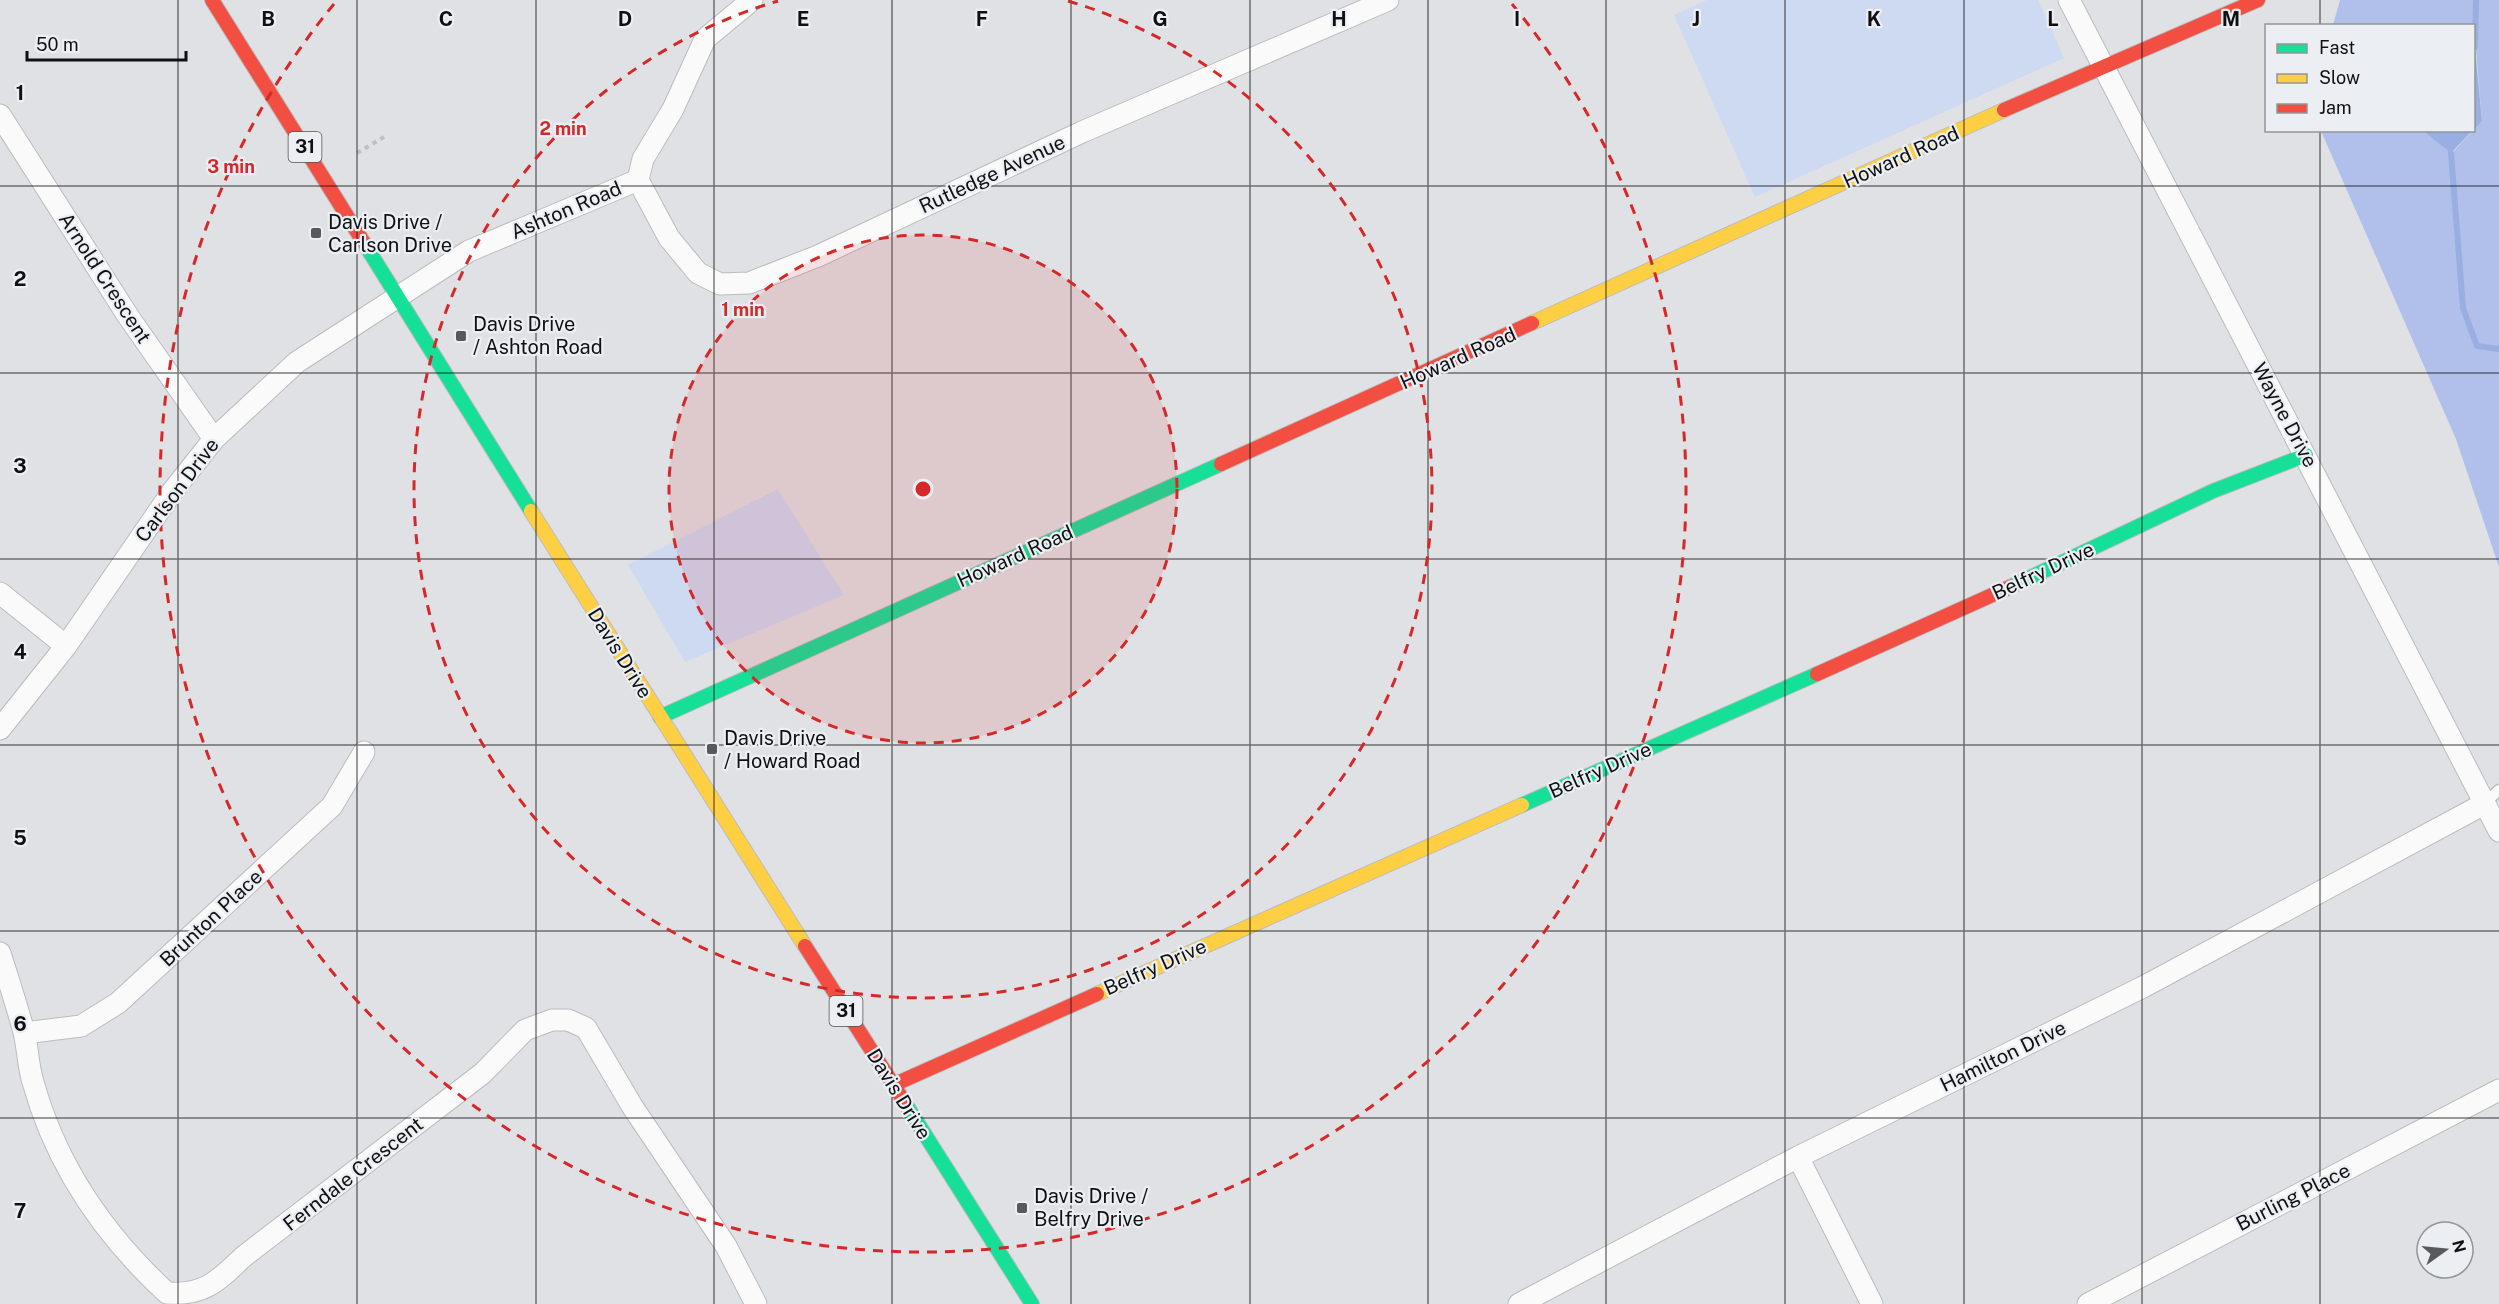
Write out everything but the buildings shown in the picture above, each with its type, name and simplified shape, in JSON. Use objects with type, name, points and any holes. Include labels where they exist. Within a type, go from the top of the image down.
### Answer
[{"type":"street","name":"Davis Drive","points":[[212,0],[660,717],[1032,1304]]},
{"type":"street","name":"Ashton Road","points":[[398,295],[469,251],[638,180],[643,159],[673,109],[705,39],[752,0]]},
{"type":"street","name":"Rutledge Avenue","points":[[638,180],[669,238],[698,273],[720,284],[749,283],[818,256],[1082,132],[1388,0]]},
{"type":"street","name":"Wayne Drive","points":[[2069,0],[2105,65],[2306,455],[2492,797],[2499,831]]},
{"type":"street","name":"Howard Road","points":[[660,717],[804,650],[1338,413],[2105,65],[2258,0]]},
{"type":"street","name":"Arnold Crescent","points":[[0,115],[135,326],[214,439]]},
{"type":"street","name":"Carlson Drive","points":[[0,729],[66,646],[172,492],[214,439],[297,362],[398,295]]},
{"type":"street","name":"Belfry Drive","points":[[893,1085],[1993,595],[2213,491],[2306,455]]},
{"type":"street","points":[[0,593],[66,646]]},
{"type":"street","name":"Brunton Place","points":[[24,1033],[81,1026],[118,1003],[332,806],[364,752]]},
{"type":"street","name":"Hamilton Drive","points":[[1519,1304],[1798,1157],[2143,987],[2492,797]]},
{"type":"street","name":"Ferndale Crescent","points":[[0,953],[24,1033],[32,1080],[48,1129],[80,1193],[150,1277],[167,1293],[187,1294],[214,1284],[243,1257],[483,1073],[525,1030],[552,1020],[568,1020],[586,1028],[632,1106],[726,1246],[756,1304]]},
{"type":"street","name":"Burling Place","points":[[2088,1304],[2499,1090]]},
{"type":"street","points":[[1798,1157],[1872,1304]]},
{"type":"path","points":[[357,153],[384,137]]},
{"type":"shaded area","points":[[1707,0],[2038,0],[2064,58],[1755,197],[1674,15]]},
{"type":"shaded area","points":[[2340,0],[2499,0],[2499,567],[2456,439],[2321,132],[2424,132],[2452,153],[2472,132],[2475,132],[2475,128],[2482,121],[2475,24],[2333,24]]},
{"type":"shaded area","points":[[2475,47],[2482,121],[2475,129]]},
{"type":"shaded area","points":[[2424,132],[2471,132],[2451,153]]},
{"type":"shaded area","points":[[778,489],[844,595],[685,662],[628,565]]},
{"type":"waterway","points":[[2475,47],[2476,0]]},
{"type":"waterway","points":[[2451,153],[2463,308],[2477,346],[2499,349]]},
{"type":"traffic: fast","points":[[364,243],[531,511]]},
{"type":"traffic: fast","points":[[2010,587],[2213,491],[2306,455]]},
{"type":"traffic: fast","points":[[660,717],[1221,464]]},
{"type":"traffic: fast","points":[[1522,805],[1817,674]]},
{"type":"traffic: fast","points":[[905,1103],[1032,1304]]},
{"type":"traffic: slow","points":[[1532,323],[2004,110]]},
{"type":"traffic: slow","points":[[531,511],[805,946]]},
{"type":"traffic: slow","points":[[1097,994],[1522,805]]},
{"type":"traffic: jam","points":[[212,0],[364,243]]},
{"type":"traffic: jam","points":[[2004,110],[2258,0]]},
{"type":"traffic: jam","points":[[1221,464],[1532,323]]},
{"type":"traffic: jam","points":[[1817,674],[2010,587]]},
{"type":"traffic: jam","points":[[805,946],[905,1103]]},
{"type":"traffic: jam","points":[[893,1085],[1097,994]]},
{"type":"place","name":"Davis Drive / Carlson Drive","points":[[316,233]]},
{"type":"place","name":"Davis Drive / Ashton Road","points":[[461,336]]},
{"type":"place","name":"Davis Drive / Howard Road","points":[[712,749]]},
{"type":"place","name":"Davis Drive / Belfry Drive","points":[[1022,1208]]}]
